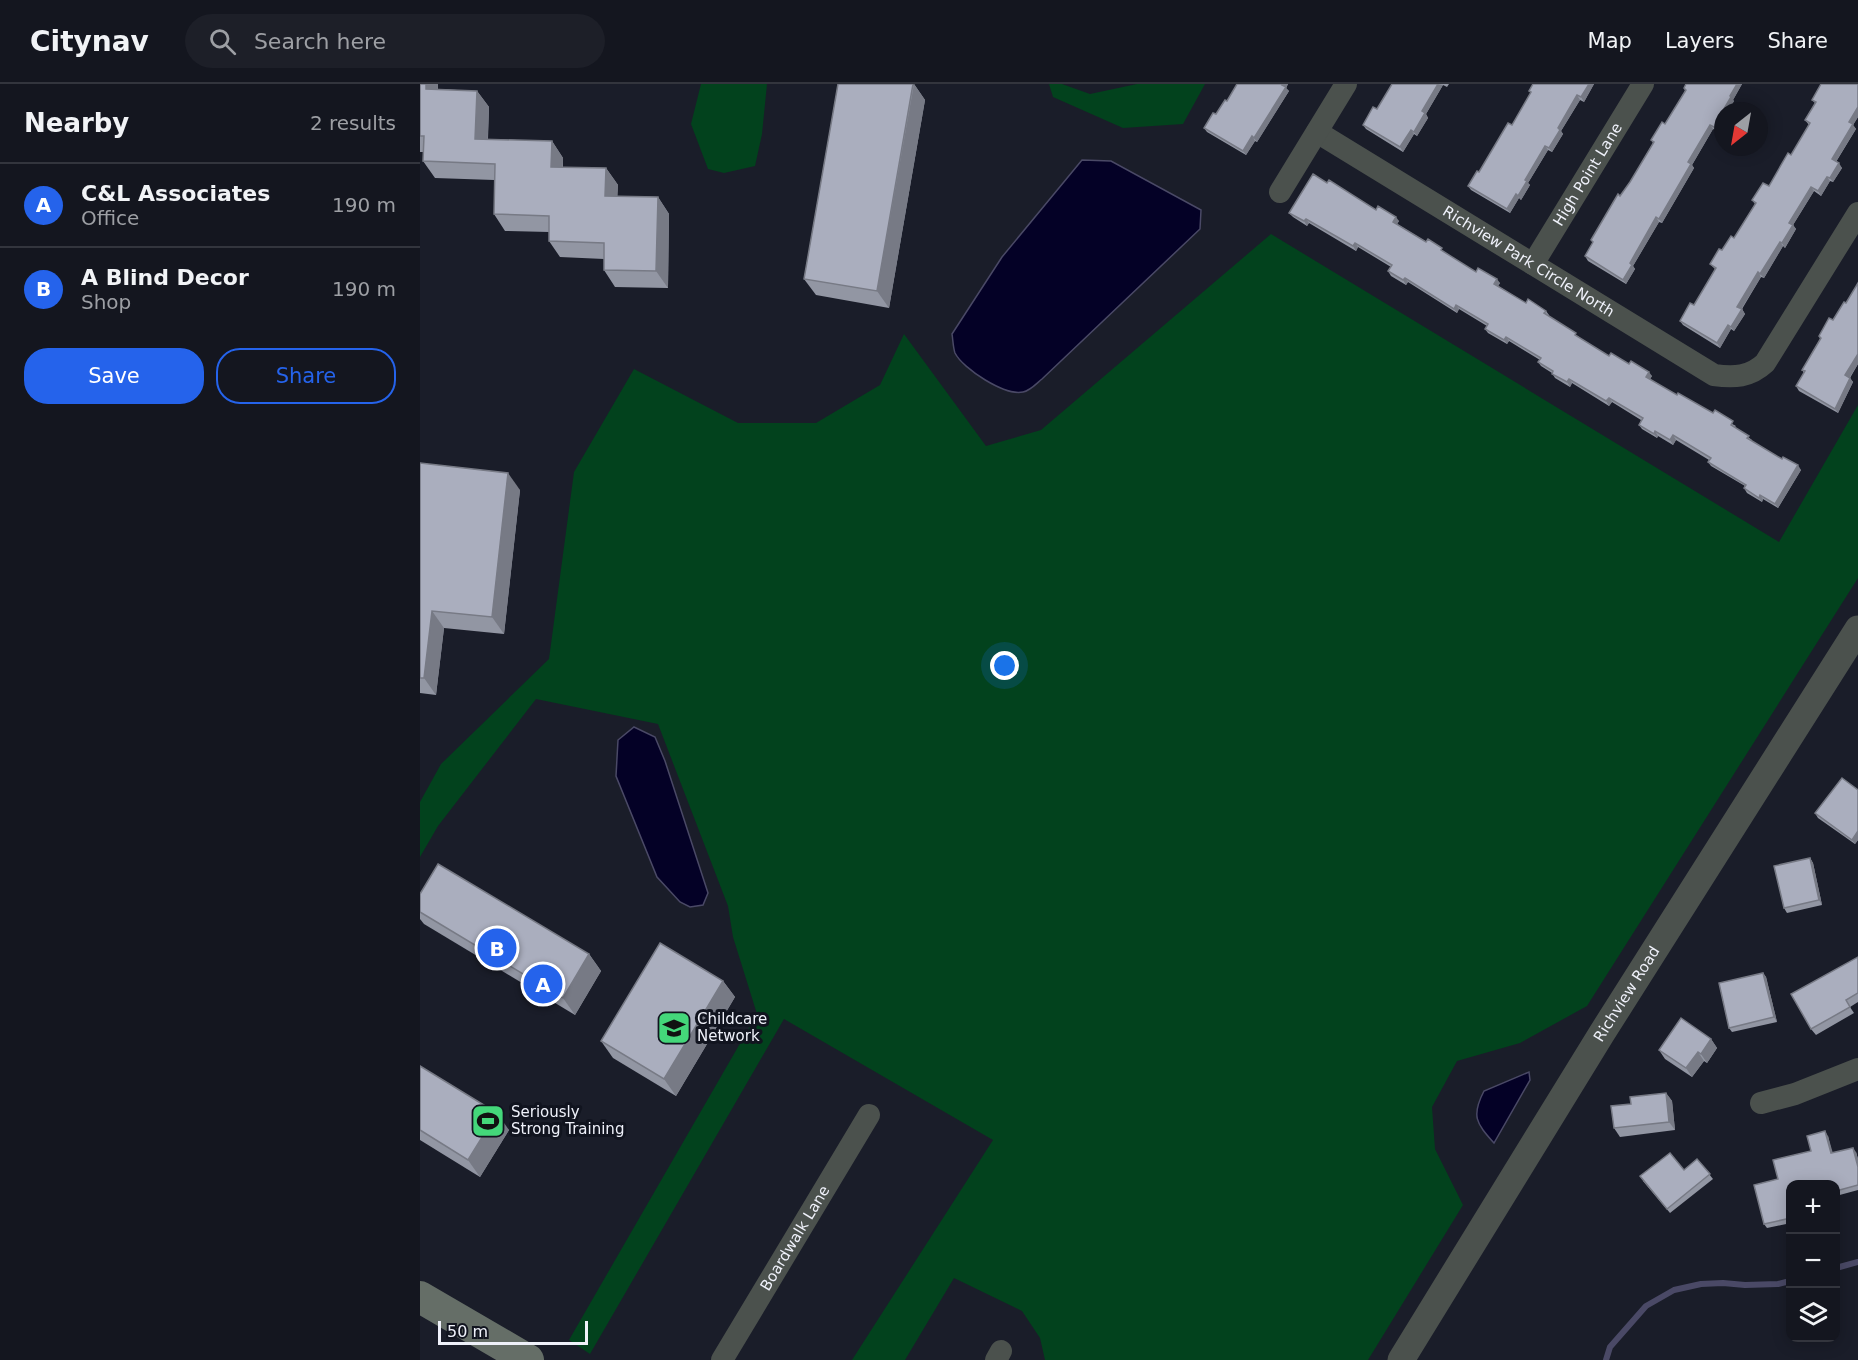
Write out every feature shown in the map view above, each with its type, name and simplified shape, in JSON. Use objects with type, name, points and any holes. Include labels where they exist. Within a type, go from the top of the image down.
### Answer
[{"type":"main road","points":[[420,1297],[528,1360]]},
{"type":"street","points":[[1280,192],[1346,84]]},
{"type":"street","name":"High Point Lane","points":[[1533,264],[1643,84]]},
{"type":"street","name":"Richview Park Circle North","points":[[1317,132],[1714,375],[1745,376],[1756,372],[1775,350],[1858,213]]},
{"type":"street","name":"Richview Road","points":[[1401,1360],[1602,1033],[1858,630]]},
{"type":"street","points":[[1761,1103],[1795,1094],[1858,1069]]},
{"type":"street","name":"Boardwalk Lane","points":[[722,1360],[869,1115]]},
{"type":"green space","points":[[701,84],[767,84],[762,134],[755,166],[724,173],[708,169],[691,124]]},
{"type":"green space","points":[[1049,84],[1062,84],[1090,94],[1137,84],[1205,84],[1183,124],[1123,128],[1053,97]]},
{"type":"green space","points":[[1271,234],[1779,542],[1858,405],[1858,578],[1587,1006],[1520,1043],[1457,1061],[1432,1107],[1435,1149],[1463,1205],[1368,1360],[1045,1360],[1040,1338],[1022,1311],[954,1278],[905,1360],[852,1360],[993,1140],[784,1019],[590,1354],[569,1340],[757,1014],[733,937],[728,906],[658,724],[536,699],[438,826],[420,857],[420,802],[441,764],[549,659],[574,472],[634,369],[738,423],[816,423],[880,385],[904,334],[986,446],[1041,430]]},
{"type":"water","points":[[1082,160],[1111,161],[1201,210],[1200,229],[1033,387],[1023,392],[1006,390],[985,380],[959,359],[955,353],[952,334],[1002,257]]},
{"type":"water","points":[[634,727],[655,737],[665,761],[708,893],[703,905],[690,907],[680,902],[657,877],[616,776],[618,740]]},
{"type":"water","points":[[1529,1072],[1530,1080],[1494,1143],[1477,1119],[1478,1107],[1484,1091]]},
{"type":"building","points":[[420,84],[426,84],[426,89],[477,91],[475,139],[552,141],[551,167],[606,168],[605,196],[658,197],[656,271],[604,270],[604,243],[549,241],[549,216],[494,214],[495,164],[423,161],[424,136],[420,136]]},
{"type":"building","points":[[838,84],[913,84],[877,291],[804,279]]},
{"type":"building","points":[[1237,84],[1283,84],[1286,87],[1254,138],[1252,136],[1243,151],[1204,128],[1213,113],[1216,114],[1225,100],[1227,101]]},
{"type":"building","points":[[1392,84],[1438,84],[1422,111],[1425,113],[1414,132],[1411,130],[1400,147],[1363,125],[1373,107],[1377,109]]},
{"type":"building","points":[[1533,84],[1589,84],[1581,97],[1577,95],[1549,148],[1545,146],[1518,196],[1516,194],[1507,209],[1468,186],[1508,123],[1512,125],[1531,92],[1529,91]]},
{"type":"building","points":[[1686,84],[1737,84],[1728,102],[1714,102],[1714,127],[1710,125],[1688,162],[1691,164],[1659,219],[1656,217],[1623,280],[1585,256],[1593,242],[1591,240],[1618,194],[1620,196],[1630,182],[1654,142],[1651,140],[1662,122],[1665,124],[1686,90],[1684,88]]},
{"type":"building","points":[[1821,84],[1858,84],[1858,107],[1849,122],[1853,124],[1832,159],[1839,163],[1830,178],[1827,177],[1818,191],[1811,187],[1789,223],[1793,225],[1760,274],[1758,272],[1737,307],[1742,309],[1731,327],[1728,325],[1717,343],[1680,321],[1690,303],[1694,305],[1716,268],[1710,264],[1719,249],[1722,250],[1731,236],[1734,238],[1756,203],[1752,200],[1763,183],[1769,186],[1788,153],[1791,155],[1810,123],[1805,120],[1816,102],[1812,100]]},
{"type":"building","points":[[1313,174],[1327,183],[1329,180],[1376,210],[1378,206],[1396,217],[1393,222],[1426,242],[1428,239],[1476,272],[1478,268],[1497,279],[1494,284],[1526,303],[1528,299],[1546,311],[1544,313],[1576,333],[1575,335],[1609,356],[1611,353],[1629,364],[1631,361],[1649,372],[1646,377],[1713,413],[1715,410],[1733,421],[1731,425],[1749,436],[1747,438],[1782,459],[1783,457],[1798,465],[1775,504],[1760,495],[1759,498],[1744,488],[1746,485],[1708,462],[1711,458],[1673,435],[1670,440],[1655,431],[1654,434],[1639,425],[1643,418],[1609,398],[1606,401],[1569,379],[1567,382],[1552,374],[1553,371],[1538,362],[1541,358],[1506,337],[1504,340],[1485,329],[1488,324],[1456,305],[1454,309],[1405,278],[1403,280],[1388,271],[1392,265],[1355,243],[1353,246],[1306,219],[1304,221],[1289,213]]},
{"type":"building","points":[[1858,283],[1858,354],[1845,375],[1850,378],[1835,409],[1796,386],[1829,318],[1833,320]]},
{"type":"building","points":[[420,463],[508,473],[492,617],[432,611],[424,678],[420,678]]},
{"type":"building","points":[[1842,778],[1858,790],[1858,831],[1852,840],[1815,813]]},
{"type":"building","points":[[1810,858],[1819,900],[1784,908],[1774,866]]},
{"type":"building","points":[[438,864],[589,954],[563,998],[420,912],[420,894]]},
{"type":"building","name":"Childcare Network","points":[[660,943],[723,981],[664,1079],[601,1041]]},
{"type":"building","points":[[1858,957],[1858,993],[1846,1000],[1850,1007],[1811,1029],[1791,994]]},
{"type":"building","points":[[1763,973],[1774,1017],[1729,1028],[1719,983]]},
{"type":"building","points":[[1681,1018],[1711,1039],[1701,1054],[1698,1052],[1686,1068],[1659,1050]]},
{"type":"building","points":[[420,1066],[497,1113],[468,1160],[420,1130]]},
{"type":"building","points":[[1666,1093],[1669,1122],[1614,1128],[1611,1106],[1631,1104],[1630,1097]]},
{"type":"building","points":[[1825,1131],[1831,1153],[1853,1148],[1858,1167],[1858,1185],[1840,1190],[1840,1180],[1786,1180],[1786,1219],[1764,1224],[1754,1185],[1778,1179],[1773,1160],[1811,1151],[1807,1136]]},
{"type":"building","points":[[1670,1153],[1684,1170],[1697,1159],[1710,1174],[1667,1209],[1640,1176]]},
{"type":"waterway","points":[[1840,1267],[1858,1262]]},
{"type":"waterway","points":[[1606,1360],[1610,1347],[1646,1306],[1674,1290],[1701,1284],[1745,1285],[1786,1282]]},
{"type":"place","name":"A Blind Decor","points":[[497,948]]},
{"type":"place","name":"C&L Associates","points":[[543,984]]},
{"type":"place","name":"Childcare Network","points":[[674,1028]]},
{"type":"place","name":"Seriously Strong Training","points":[[488,1121]]}]
